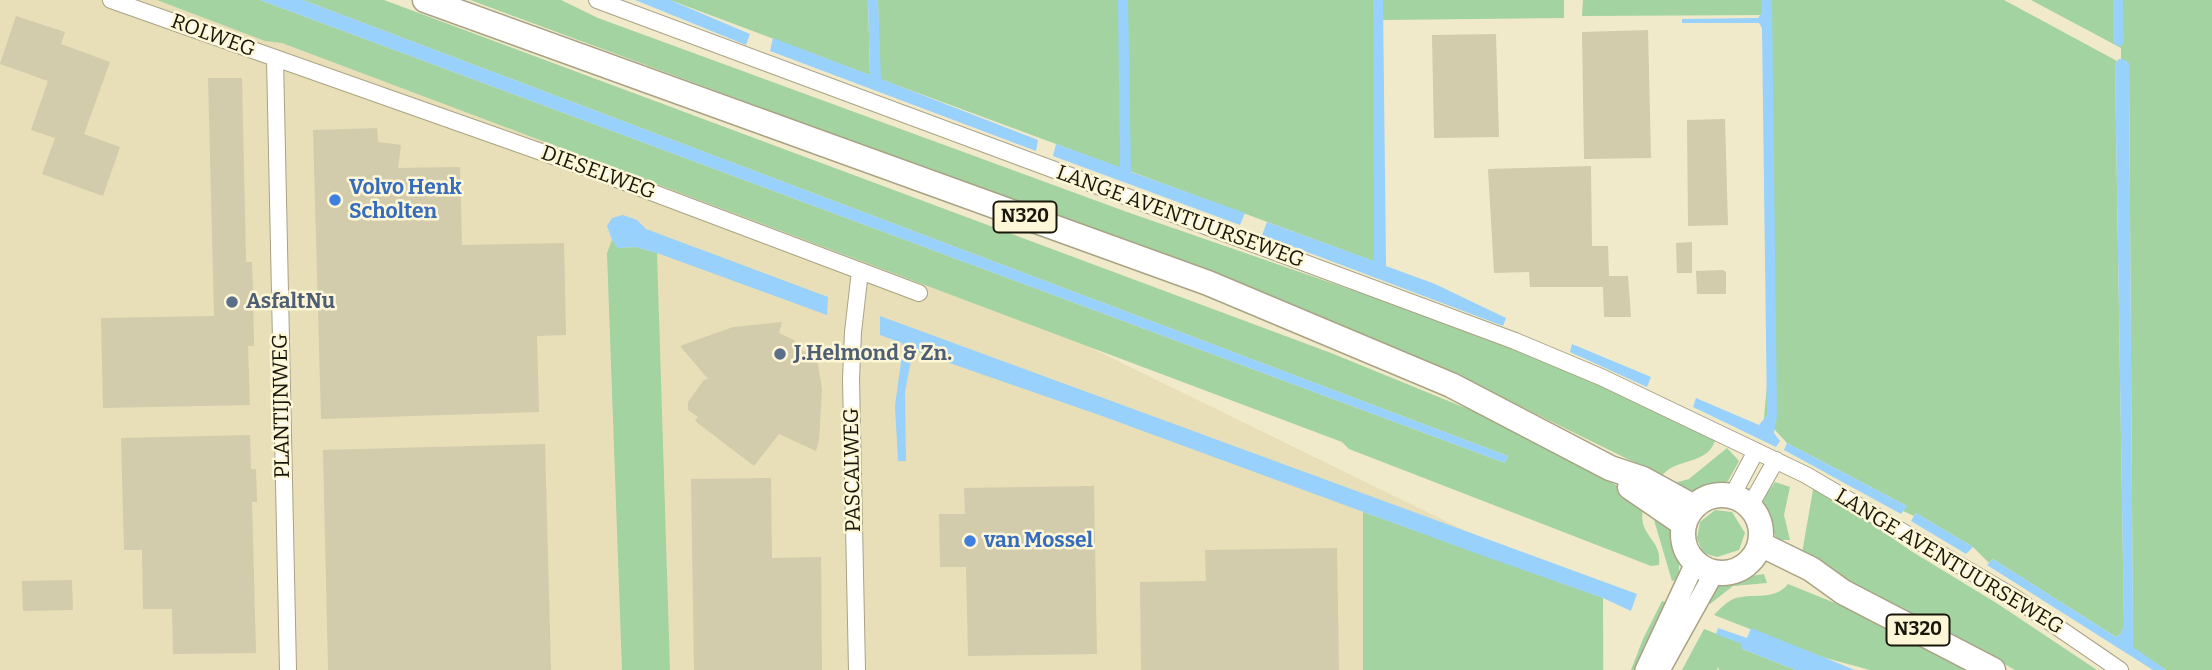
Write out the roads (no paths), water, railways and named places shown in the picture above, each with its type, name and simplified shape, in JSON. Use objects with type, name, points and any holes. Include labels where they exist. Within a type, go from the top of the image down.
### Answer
[{"type":"main road","name":"N320","points":[[425,0],[1208,283],[1451,385],[1610,468],[1637,494],[1689,516]]},
{"type":"main road","points":[[1711,496],[1741,501],[1760,524],[1756,552],[1735,572],[1704,568],[1684,545],[1689,516],[1711,496]]},
{"type":"main road","name":"N320","points":[[1756,552],[1811,569],[1843,592],[1993,670]]},
{"type":"street","name":"ROLWEG","points":[[111,0],[275,58]]},
{"type":"street","name":"LANGE AVENTUURSEWEG","points":[[597,0],[1516,341],[1601,377],[1806,475],[2012,596],[2120,670]]},
{"type":"street","name":"DIESELWEG","points":[[275,58],[598,172],[919,293]]},
{"type":"street","name":"PLANTIJNWEG","points":[[275,58],[288,670]]},
{"type":"street","name":"PASCALWEG","points":[[857,670],[852,379],[853,332],[860,271]]},
{"type":"street","points":[[1741,501],[1756,451]]},
{"type":"street","points":[[1741,501],[1776,460]]},
{"type":"street","points":[[1645,670],[1704,568]]},
{"type":"street","points":[[1660,670],[1704,568]]},
{"type":"water","points":[[260,0],[303,0],[1508,456],[1505,463]]},
{"type":"water","points":[[635,0],[670,0],[750,34],[746,45]]},
{"type":"water","points":[[868,0],[878,0],[881,79],[1038,140],[1036,151],[770,51],[773,38],[870,75]]},
{"type":"water","points":[[1118,0],[1128,0],[1131,172],[1245,213],[1240,225],[1053,156],[1056,144],[1120,167]]},
{"type":"water","points":[[1373,0],[1383,0],[1386,266],[1435,284],[1506,318],[1503,326],[1262,235],[1267,222],[1374,261]]},
{"type":"water","points":[[1762,0],[1772,0],[1777,416],[1774,433],[1780,441],[1776,447],[1693,407],[1696,398],[1759,425],[1767,415],[1762,28],[1759,23],[1682,23],[1682,19],[1758,18],[1762,13]]},
{"type":"water","points":[[2113,0],[2123,0],[2124,41],[2117,46],[2113,42]]},
{"type":"water","points":[[2119,59],[2129,63],[2133,647],[2166,670],[2153,670],[1987,565],[1993,559],[2116,637],[2121,634],[2124,625],[2115,64]]},
{"type":"water","points":[[623,215],[637,220],[646,229],[828,297],[827,315],[657,253],[636,247],[618,248],[607,226],[612,218]]},
{"type":"water","points":[[880,316],[1637,594],[1631,611],[1603,598],[1102,416],[915,351],[905,392],[906,461],[898,461],[895,406],[903,347],[902,343],[880,335]]},
{"type":"water","points":[[1572,344],[1651,377],[1647,387],[1570,352]]},
{"type":"water","points":[[1787,443],[1907,506],[1901,514],[1784,450]]},
{"type":"water","points":[[1916,513],[1973,547],[1966,554],[1911,521]]},
{"type":"water","points":[[1718,628],[1747,638],[1751,628],[1855,670],[1796,670],[1742,649],[1742,644],[1716,634]]},
{"type":"place","name":"Volvo Henk Scholten","points":[[335,200]]},
{"type":"place","name":"AsfaltNu","points":[[232,302]]},
{"type":"place","name":"J.Helmond & Zn.","points":[[780,354]]},
{"type":"place","name":"van Mossel","points":[[970,541]]}]
